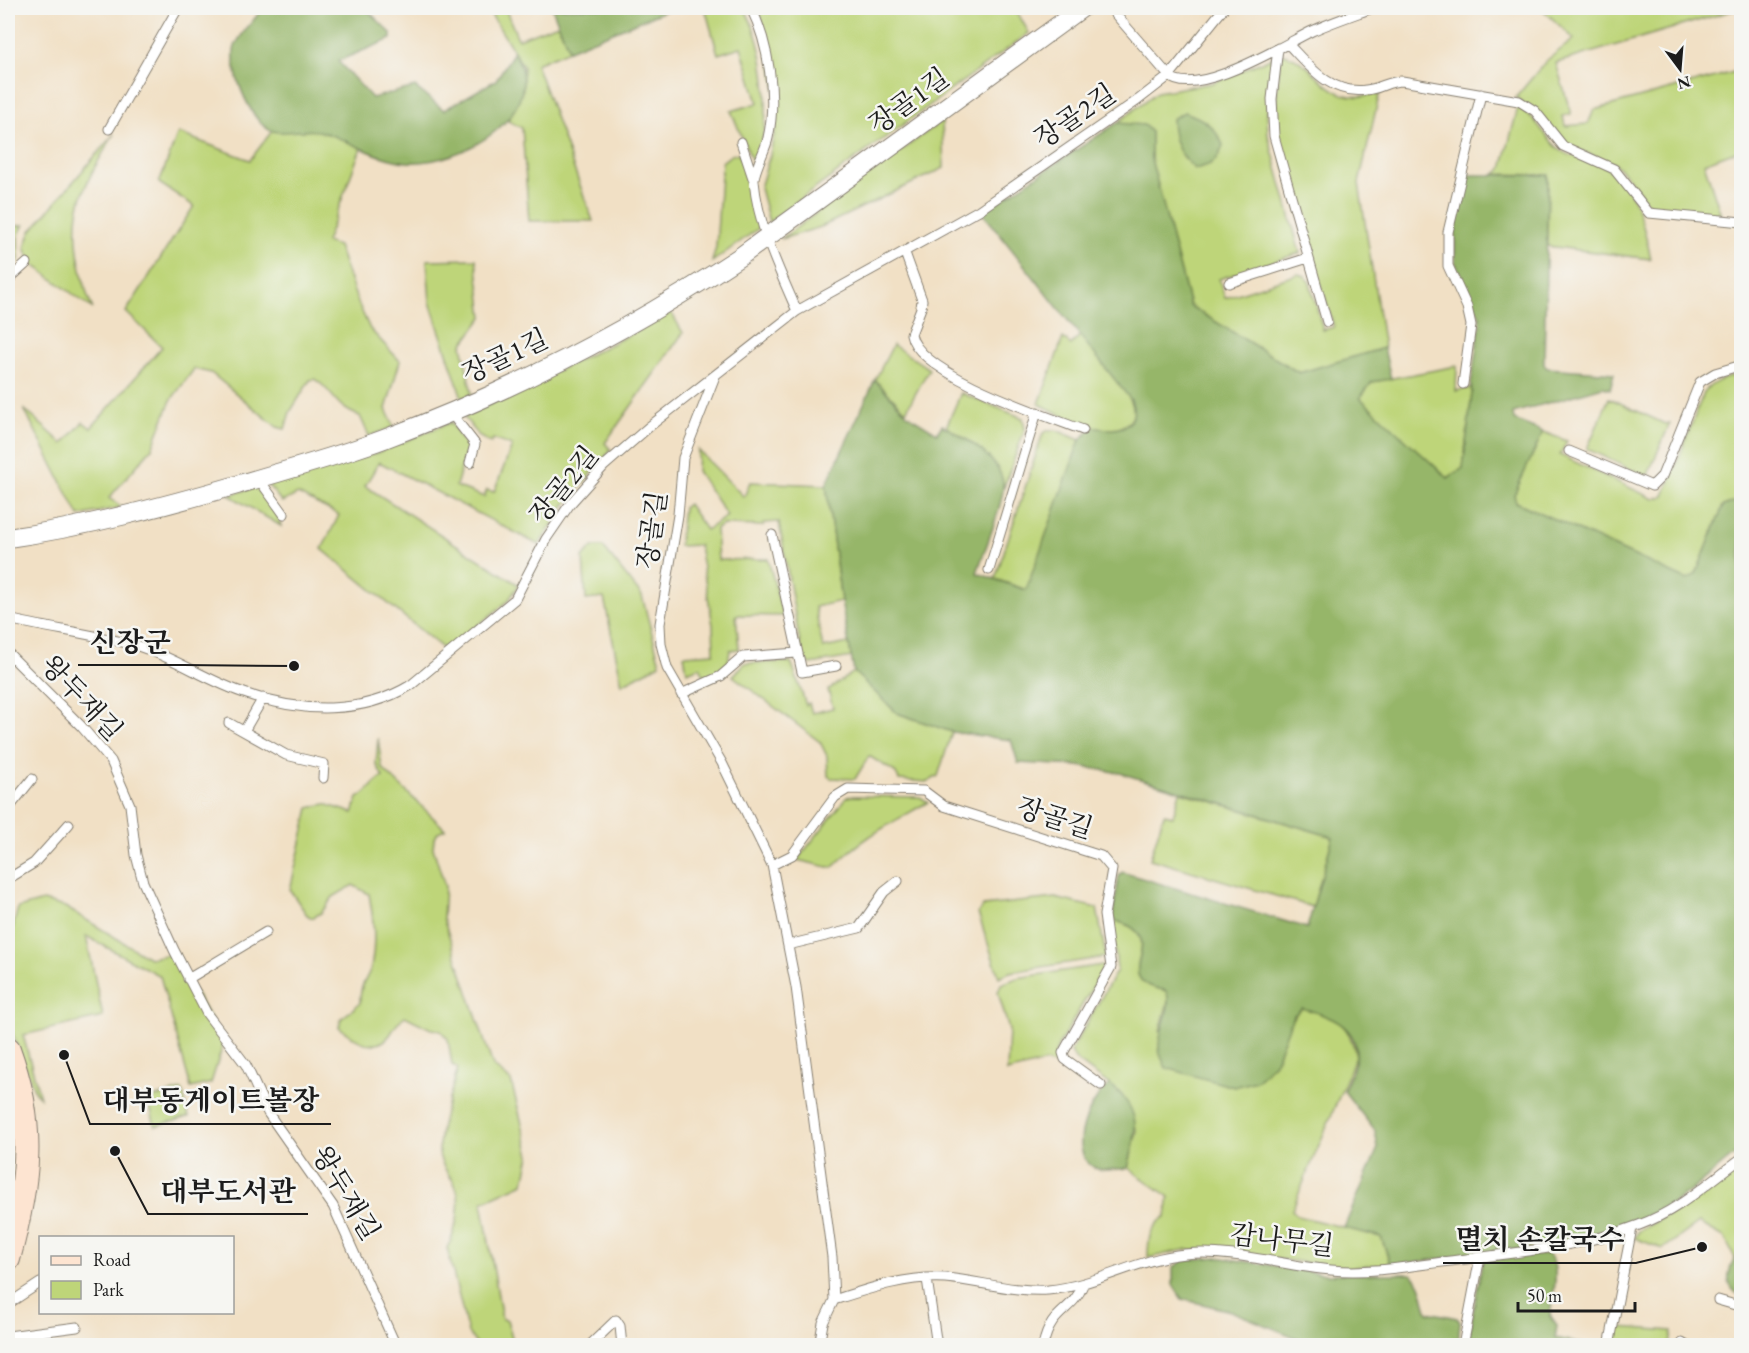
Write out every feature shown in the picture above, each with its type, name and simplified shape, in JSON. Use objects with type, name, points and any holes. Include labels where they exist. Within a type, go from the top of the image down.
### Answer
[{"type":"street","name":"장골1길","points":[[8,538],[87,525],[258,478],[383,440],[450,412],[621,328],[692,289],[767,237],[1082,8]]},
{"type":"street","points":[[8,1049],[20,1088],[28,1134],[24,1183],[8,1259]]},
{"type":"lane","points":[[110,129],[178,8]]},
{"type":"lane","points":[[751,8],[764,44],[771,96],[769,135],[753,178]]},
{"type":"lane","points":[[1110,8],[1168,76],[1182,83],[1213,77],[1313,31],[1372,8]]},
{"type":"lane","points":[[1168,76],[1224,8]]},
{"type":"lane","points":[[1288,44],[1322,78],[1346,90],[1366,90],[1402,81],[1508,98],[1528,106],[1563,146],[1614,169],[1649,213],[1742,222]]},
{"type":"lane","points":[[1278,48],[1272,99],[1274,136],[1327,322]]},
{"type":"lane","name":"장골2길","points":[[8,619],[139,647],[173,659],[247,694],[263,698],[301,705],[348,708],[375,703],[411,685],[515,599],[570,504],[604,466],[716,373],[797,311],[979,210],[1138,100],[1168,76]]},
{"type":"lane","points":[[1463,384],[1471,326],[1467,307],[1448,266],[1448,232],[1480,94]]},
{"type":"lane","points":[[741,142],[753,178],[767,237],[797,311]]},
{"type":"lane","points":[[904,253],[922,305],[911,333],[919,352],[968,385],[1083,430]]},
{"type":"lane","points":[[1229,283],[1308,258]]},
{"type":"lane","points":[[8,279],[27,263]]},
{"type":"lane","points":[[1569,451],[1652,486],[1662,476],[1700,382],[1714,373],[1742,365]]},
{"type":"lane","name":"장골길","points":[[716,373],[683,458],[678,515],[660,624],[661,644],[667,668],[722,764],[772,865],[788,945],[832,1257],[834,1300]]},
{"type":"lane","name":"장골1길","points":[[450,412],[475,444],[470,464]]},
{"type":"lane","points":[[989,570],[1037,412]]},
{"type":"lane","points":[[258,478],[284,514]]},
{"type":"lane","points":[[772,535],[802,672],[836,666]]},
{"type":"lane","name":"왕두재길","points":[[8,653],[81,726],[111,761],[130,805],[136,855],[143,882],[188,979],[207,1014],[246,1065],[268,1113],[333,1206],[396,1346]]},
{"type":"lane","points":[[681,694],[721,676],[743,657],[797,653]]},
{"type":"lane","points":[[244,731],[263,698]]},
{"type":"lane","points":[[229,723],[286,754],[324,764],[323,778]]},
{"type":"lane","points":[[8,809],[32,779]]},
{"type":"lane","name":"장골길","points":[[772,865],[792,855],[835,797],[848,789],[924,790],[944,806],[1101,856],[1112,869],[1104,915],[1112,967],[1063,1053],[1065,1059],[1101,1085]]},
{"type":"lane","points":[[8,879],[34,862],[69,824]]},
{"type":"lane","points":[[788,945],[859,928],[884,891],[898,881]]},
{"type":"lane","points":[[188,979],[266,932]]},
{"type":"lane","name":"감나무길","points":[[834,1300],[894,1281],[927,1279],[944,1278],[1016,1290],[1083,1285],[1168,1257],[1185,1254],[1238,1257],[1332,1270],[1370,1271],[1569,1245],[1632,1228],[1679,1206],[1742,1158]]},
{"type":"lane","points":[[1609,1346],[1632,1228]]},
{"type":"lane","points":[[1463,1346],[1480,1257]]},
{"type":"lane","points":[[927,1279],[937,1346]]},
{"type":"lane","points":[[8,1304],[39,1284]]},
{"type":"lane","points":[[1043,1346],[1048,1325],[1079,1294],[1083,1285]]},
{"type":"lane","points":[[819,1346],[823,1323],[834,1300]]},
{"type":"lane","points":[[1718,1300],[1742,1307]]},
{"type":"lane","points":[[589,1346],[616,1320],[620,1326],[622,1346]]},
{"type":"lane","points":[[8,1336],[77,1327]]},
{"type":"green space","points":[[263,8],[365,8],[391,33],[391,39],[338,61],[372,98],[415,87],[444,110],[496,80],[514,52],[522,75],[521,96],[511,115],[495,132],[451,155],[428,161],[407,162],[384,157],[322,132],[272,131],[256,118],[249,106],[234,65],[236,44]]},
{"type":"green space","points":[[487,8],[505,8],[518,39],[558,24],[569,50],[536,64],[593,221],[529,221],[522,128],[508,121],[523,89],[523,66]]},
{"type":"green space","points":[[552,8],[672,8],[569,50]]},
{"type":"green space","points":[[705,8],[744,8],[758,42],[763,63],[766,107],[760,147],[753,163],[731,111],[758,103],[741,47],[718,54]]},
{"type":"green space","points":[[758,8],[1015,8],[1029,33],[769,222],[760,188],[770,155],[777,119],[769,45]]},
{"type":"green space","points":[[1541,8],[1741,8],[1556,63],[1571,114],[1563,116],[1565,126],[1588,124],[1594,110],[1734,72],[1741,103],[1741,149],[1704,163],[1721,215],[1652,210],[1628,177],[1615,164],[1568,146],[1516,97],[1546,61],[1574,39]]},
{"type":"green space","points":[[1285,54],[1298,60],[1338,92],[1350,96],[1364,96],[1383,91],[1379,96],[1359,183],[1384,348],[1299,373],[1190,306],[1151,159],[1151,132],[1117,123],[1157,92],[1212,83],[1273,57],[1267,112],[1268,135],[1300,253],[1219,279],[1225,298],[1298,274],[1305,276],[1310,283],[1323,330],[1334,327],[1280,151],[1276,103],[1280,55]]},
{"type":"green space","points":[[1518,107],[1530,116],[1560,150],[1600,164],[1622,181],[1630,192],[1641,218],[1651,259],[1547,246],[1548,175],[1495,174],[1502,169]]},
{"type":"green space","points":[[1184,112],[1208,124],[1220,138],[1223,145],[1221,151],[1210,164],[1195,169],[1177,147],[1172,119]]},
{"type":"green space","points":[[942,121],[944,168],[821,227],[781,239]]},
{"type":"green space","points":[[1117,123],[1144,125],[1151,132],[1151,159],[1190,306],[1299,373],[1384,348],[1391,379],[1372,382],[1360,398],[1448,478],[1463,468],[1472,393],[1471,384],[1480,325],[1480,317],[1455,262],[1455,231],[1468,175],[1548,175],[1544,364],[1547,368],[1614,373],[1610,389],[1603,387],[1513,413],[1514,420],[1543,432],[1514,495],[1516,502],[1687,580],[1696,574],[1723,506],[1734,502],[1741,505],[1741,1150],[1685,1195],[1644,1217],[1609,1230],[1538,1246],[1391,1265],[1381,1237],[1344,1228],[1378,1148],[1375,1131],[1344,1091],[1356,1060],[1352,1036],[1339,1023],[1302,1008],[1293,1016],[1275,1063],[1256,1081],[1234,1087],[1166,1068],[1159,1049],[1159,1042],[1168,1005],[1166,991],[1144,983],[1139,976],[1141,941],[1138,933],[1129,926],[1112,920],[1119,876],[1122,872],[1307,928],[1333,837],[1120,773],[1078,766],[1018,763],[1011,740],[952,732],[897,713],[854,672],[841,601],[826,485],[875,380],[908,415],[937,433],[942,425],[961,436],[982,451],[998,468],[1002,478],[1002,497],[977,573],[1026,590],[1080,440],[1093,427],[1117,428],[1129,423],[1133,417],[1131,400],[982,212]]},
{"type":"green space","points":[[318,130],[345,139],[361,148],[326,242],[338,246],[358,303],[370,329],[400,361],[386,409],[394,427],[369,436],[360,416],[345,409],[315,379],[310,380],[290,412],[285,429],[277,427],[211,373],[194,369],[171,400],[152,448],[109,498],[122,507],[79,516],[24,409],[63,444],[83,422],[91,428],[162,347],[126,312],[194,206],[159,183],[178,133],[250,160],[272,131]]},
{"type":"green space","points":[[114,134],[87,183],[78,213],[77,248],[93,309],[31,263],[25,247],[31,231]]},
{"type":"green space","points":[[739,153],[759,228],[712,262],[716,247],[722,162],[731,155]]},
{"type":"green space","points":[[24,225],[18,236],[19,260],[8,270],[8,227]]},
{"type":"green space","points":[[476,259],[483,317],[462,345],[472,394],[462,398],[430,302],[427,260]]},
{"type":"green space","points":[[671,312],[683,333],[605,443],[611,450],[565,505],[539,545],[379,462],[365,486],[519,585],[508,601],[446,651],[322,549],[339,515],[298,494],[282,502],[267,484],[374,454],[451,422],[467,448],[456,486],[484,497],[487,490],[494,492],[512,446],[493,439],[491,443],[480,437],[464,417]]},
{"type":"green space","points":[[1081,334],[1131,400],[1134,408],[1133,416],[1130,421],[1120,427],[1109,430],[1097,429],[1039,404],[1063,338],[1071,345]]},
{"type":"green space","points":[[893,345],[929,369],[906,411],[875,380]]},
{"type":"green space","points":[[1457,366],[1456,391],[1471,388],[1472,393],[1463,469],[1447,478],[1360,398],[1372,382]]},
{"type":"green space","points":[[1741,374],[1741,505],[1734,502],[1723,506],[1696,575],[1687,580],[1516,502],[1514,495],[1543,432],[1567,441],[1560,455],[1654,499],[1664,496],[1704,392],[1716,382]]},
{"type":"green space","points":[[961,393],[1023,418],[1025,429],[1004,487],[988,458],[966,439],[946,427]]},
{"type":"green space","points":[[1609,398],[1665,424],[1670,423],[1647,477],[1587,449]]},
{"type":"green space","points":[[1056,430],[1080,440],[1027,590],[995,579],[1043,433]]},
{"type":"green space","points":[[698,450],[744,497],[750,482],[826,485],[841,601],[815,607],[823,648],[849,643],[852,657],[811,664],[806,662],[802,655],[779,522],[764,523],[763,526],[723,525],[716,529],[718,560],[768,559],[783,616],[736,615],[739,649],[730,650],[728,663],[706,679],[700,667],[687,672],[684,655],[714,653],[713,625],[699,545],[679,546],[683,508],[688,504],[706,530],[727,516],[697,471]]},
{"type":"green space","points":[[256,487],[278,516],[281,526],[229,495]]},
{"type":"green space","points":[[592,547],[603,547],[642,596],[660,664],[622,684],[604,598],[586,600],[583,558]]},
{"type":"green space","points":[[791,662],[806,705],[809,703],[812,713],[833,708],[828,690],[854,672],[897,713],[952,732],[938,776],[928,782],[899,780],[895,772],[869,756],[855,779],[828,776],[827,756],[820,742],[733,676],[745,663]]},
{"type":"green space","points":[[378,738],[382,768],[445,829],[438,832],[433,848],[445,886],[443,918],[493,1066],[511,1081],[530,1155],[524,1183],[482,1202],[502,1319],[507,1320],[514,1345],[477,1345],[468,1333],[447,1248],[456,1226],[458,1208],[455,1185],[439,1156],[443,1120],[458,1068],[452,1065],[448,1039],[440,1030],[431,1029],[405,1016],[390,1035],[378,1044],[357,1040],[339,1027],[341,1019],[360,1003],[361,990],[371,968],[374,936],[369,894],[353,885],[333,897],[321,913],[312,918],[307,915],[290,890],[309,808],[325,804],[353,813],[358,798],[383,777],[376,764]]},
{"type":"green space","points":[[1180,792],[1333,837],[1313,907],[1150,859],[1164,814],[1173,816]]},
{"type":"green space","points":[[847,797],[920,797],[928,802],[866,839],[832,868],[797,860]]},
{"type":"green space","points":[[1055,898],[1097,908],[1106,957],[1010,972],[999,977],[978,913],[983,906]]},
{"type":"green space","points":[[43,901],[65,907],[149,958],[172,954],[224,1042],[211,1083],[191,1088],[160,976],[86,936],[103,1017],[23,1035],[40,1097],[35,1092],[8,1022],[8,946],[18,908]]},
{"type":"green space","points":[[1112,920],[1129,926],[1138,933],[1141,950],[1138,968],[1139,976],[1144,983],[1167,991],[1169,998],[1160,1031],[1234,1087],[1252,1080],[1272,1063],[1292,1019],[1302,1008],[1332,1018],[1344,1027],[1349,1034],[1356,1056],[1292,1210],[1298,1216],[1381,1237],[1391,1265],[1346,1267],[1188,1249],[1148,1258],[1151,1234],[1156,1225],[1166,1216],[1169,1197],[1128,1168],[1137,1131],[1122,1094],[1075,1059],[1071,1051],[1117,970]]},
{"type":"green space","points":[[1102,965],[1104,968],[1058,1046],[1055,1054],[1060,1068],[1046,1062],[1007,1072],[1009,1030],[998,992],[1001,984],[1017,978]]},
{"type":"green space","points":[[1110,1084],[1121,1094],[1133,1113],[1135,1132],[1128,1168],[1103,1170],[1095,1168],[1086,1160],[1081,1138],[1095,1101]]},
{"type":"green space","points":[[182,1090],[189,1117],[155,1126],[148,1099]]},
{"type":"green space","points":[[1741,1163],[1741,1259],[1735,1258],[1724,1237],[1699,1223],[1663,1249],[1634,1238],[1639,1231],[1707,1193]]},
{"type":"green space","points":[[1548,1254],[1552,1259],[1555,1274],[1550,1315],[1557,1326],[1555,1338],[1589,1345],[1467,1346],[1482,1263],[1485,1260]]},
{"type":"green space","points":[[1217,1257],[1326,1274],[1412,1274],[1421,1287],[1428,1312],[1457,1318],[1460,1322],[1458,1345],[1314,1345],[1231,1311],[1182,1299],[1173,1285],[1173,1268],[1184,1260]]},
{"type":"green space","points":[[1735,1258],[1741,1259],[1741,1296],[1732,1288],[1729,1279]]},
{"type":"green space","points":[[1619,1327],[1672,1331],[1670,1345],[1615,1345]]},
{"type":"place","name":"신장군","points":[[294,666]]},
{"type":"place","name":"대부동게이트볼장","points":[[64,1055]]},
{"type":"place","name":"대부도서관","points":[[115,1151]]},
{"type":"place","name":"멸치 손칼국수","points":[[1702,1247]]}]
